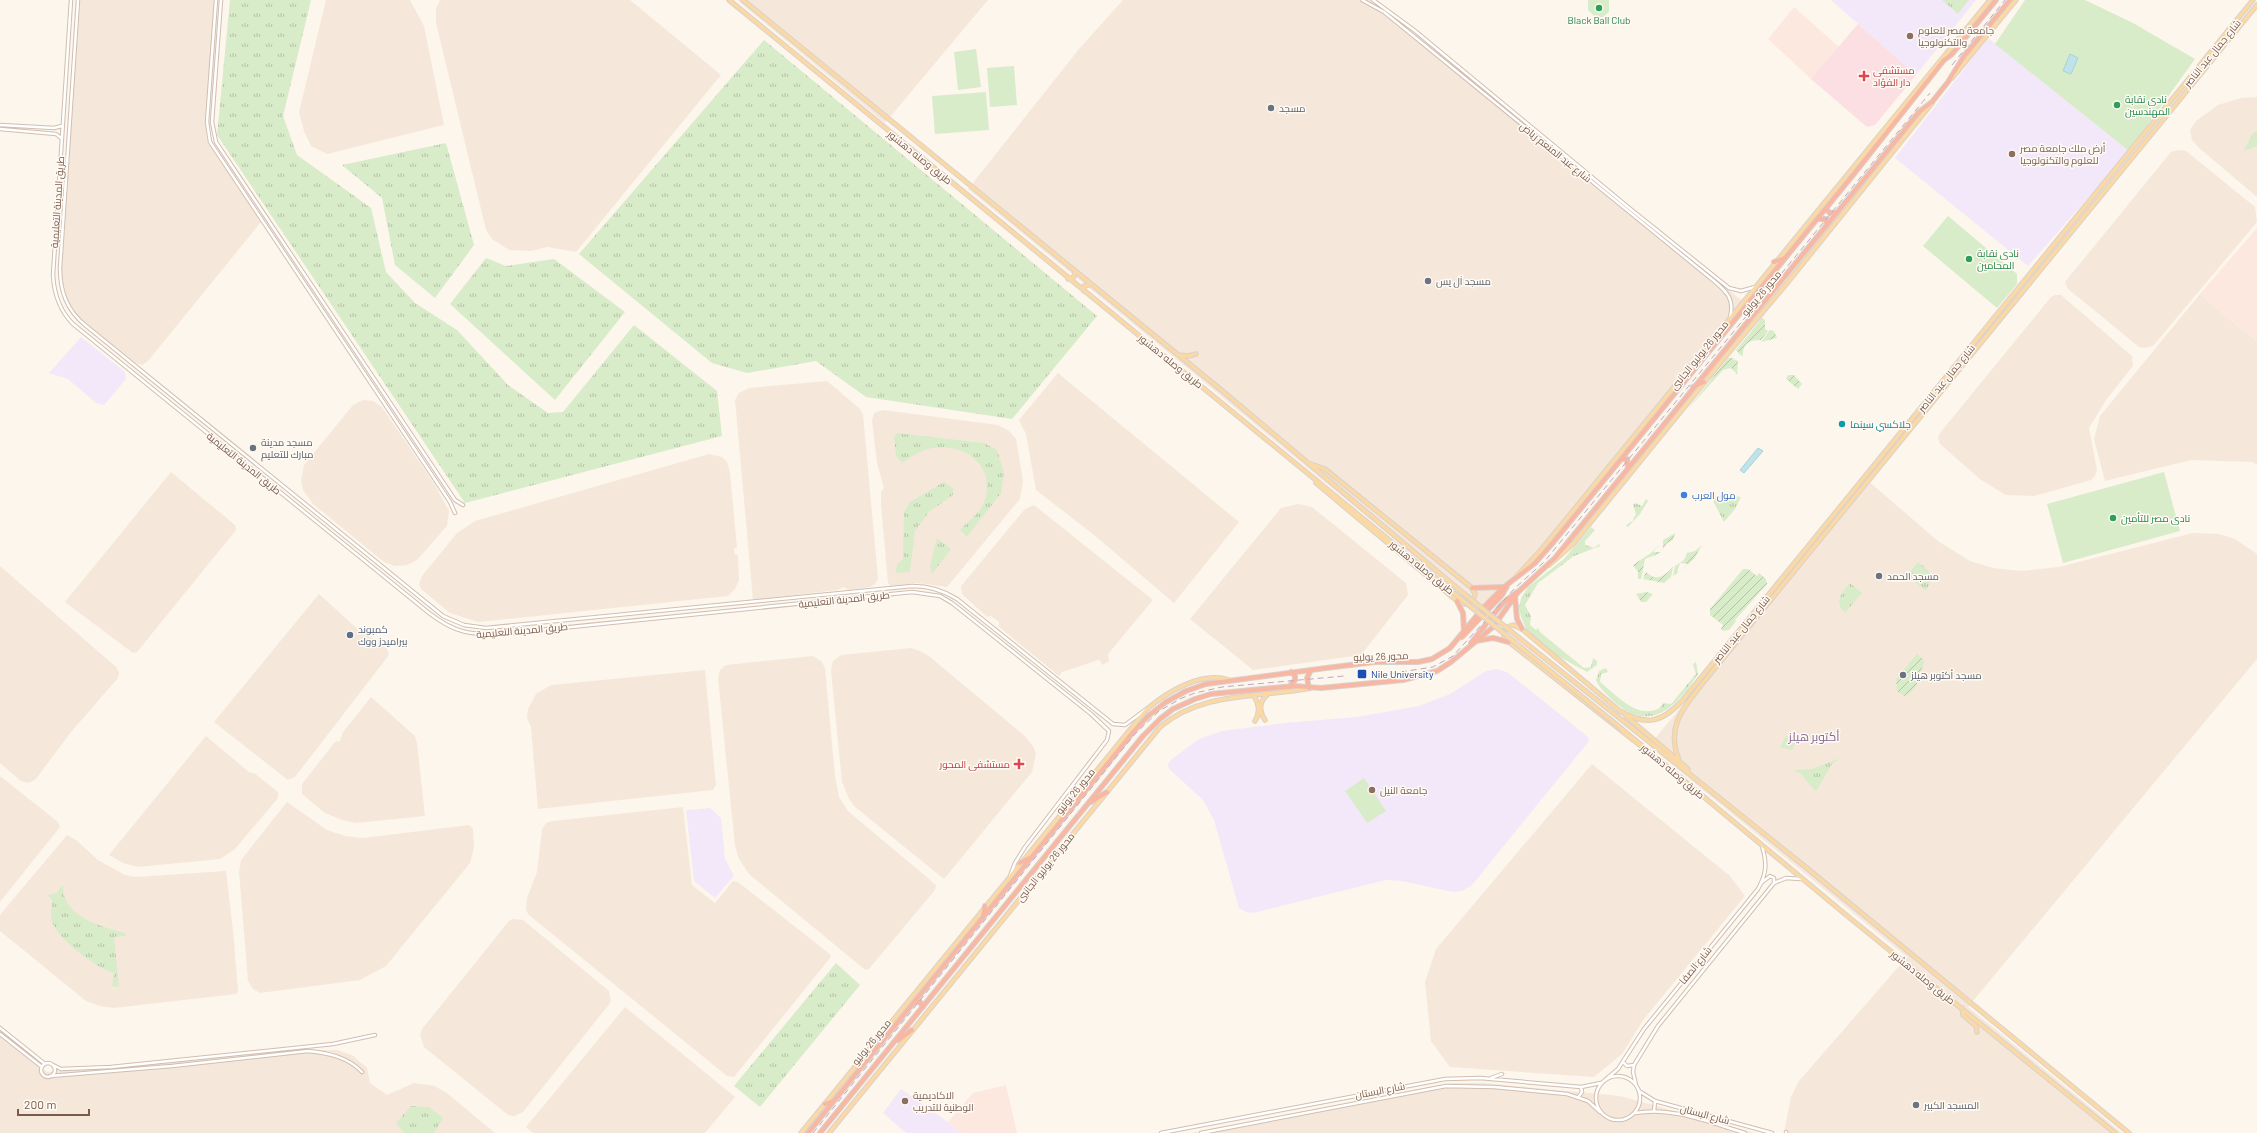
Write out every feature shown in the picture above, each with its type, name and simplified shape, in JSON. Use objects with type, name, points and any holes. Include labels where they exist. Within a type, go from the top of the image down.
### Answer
[{"type":"highway","name":"محور 26 يوليو","points":[[1460,638],[1484,607],[1508,583],[1535,563],[1551,545],[1635,442],[1689,371],[1786,258],[1922,86],[1960,44],[1996,0]]},
{"type":"highway","name":"محور 26 يوليو","points":[[820,1133],[1148,730],[1173,709],[1211,694],[1289,687],[1311,688],[1420,677],[1444,667],[1497,623],[1518,592],[1547,566],[1919,112],[1932,102],[1948,82],[1964,56],[1978,43],[2010,0]]},
{"type":"highway","points":[[1956,40],[1960,44]]},
{"type":"highway","points":[[1826,209],[1830,213],[1838,212]]},
{"type":"highway","points":[[1817,219],[1824,218],[1827,226]]},
{"type":"highway","points":[[1774,262],[1786,258]]},
{"type":"highway","points":[[1693,387],[1704,382]]},
{"type":"highway","points":[[1635,442],[1637,448],[1644,448]]},
{"type":"highway","points":[[1621,459],[1627,459],[1628,468]]},
{"type":"highway","name":"محور 26 يوليو","points":[[808,1133],[1031,857],[1148,716],[1166,702],[1186,691],[1229,680],[1375,662],[1425,661],[1444,652],[1467,633],[1502,595],[1508,583]]},
{"type":"highway","points":[[1472,588],[1504,587]]},
{"type":"highway","name":"محور 26 يوليو","points":[[1467,648],[1502,604],[1512,594],[1518,592]]},
{"type":"highway","points":[[1515,597],[1517,618],[1522,629]]},
{"type":"highway","points":[[1457,601],[1464,618],[1464,632]]},
{"type":"highway","points":[[1474,642],[1493,638],[1509,642]]},
{"type":"highway","points":[[1311,670],[1307,678],[1311,688]]},
{"type":"highway","points":[[1289,687],[1295,680],[1295,676],[1291,672]]},
{"type":"highway","points":[[1088,804],[1106,792]]},
{"type":"highway","points":[[1020,863],[1031,857]]},
{"type":"highway","points":[[982,919],[985,906]]},
{"type":"highway","points":[[926,987],[928,992],[934,993]]},
{"type":"highway","points":[[914,1002],[920,1002],[922,1007]]},
{"type":"highway","points":[[893,1044],[912,1030]]},
{"type":"highway","points":[[824,1104],[833,1101]]},
{"type":"main road","name":"طريق وصله دهشور","points":[[729,0],[1068,279],[1687,781],[2115,1133]]},
{"type":"main road","name":"طريق وصله دهشور","points":[[744,0],[1177,354],[1528,646],[1693,776],[2129,1133]]},
{"type":"main road","name":"محور 26 يوليو الجانبى","points":[[1515,579],[1689,371],[1774,262],[1922,86],[1956,40],[1990,0]]},
{"type":"main road","points":[[1978,43],[2016,0]]},
{"type":"main road","name":"شارع جمال عبد الناصر","points":[[1679,760],[1673,742],[1675,727],[1680,714],[1702,684],[1830,528],[1958,368],[1963,358],[2187,84],[2253,0]]},
{"type":"main road","name":"شارع جمال عبد الناصر","points":[[1620,711],[1634,719],[1646,720],[1659,718],[1673,710],[1826,524],[1958,368],[1967,360],[2257,5]]},
{"type":"main road","points":[[821,75],[825,73],[826,68]]},
{"type":"main road","points":[[834,85],[835,80],[840,80]]},
{"type":"main road","points":[[2187,84],[2191,86]]},
{"type":"main road","points":[[1547,566],[1561,556],[1573,544],[1704,382],[1788,282],[1932,102]]},
{"type":"main road","points":[[2099,191],[2100,194],[2103,194]]},
{"type":"main road","points":[[2091,200],[2094,200],[2095,204]]},
{"type":"main road","points":[[1068,279],[1074,277],[1075,271]]},
{"type":"main road","points":[[1084,291],[1084,286],[1091,284]]},
{"type":"main road","points":[[1177,354],[1188,356],[1196,354]]},
{"type":"main road","points":[[1963,358],[1965,361],[1967,360]]},
{"type":"main road","points":[[1300,467],[1308,477],[1457,601],[1465,604],[1472,602],[1475,596],[1472,588],[1325,469],[1307,462]]},
{"type":"main road","points":[[1833,516],[1835,519],[1838,518]]},
{"type":"main road","points":[[1826,524],[1829,525],[1830,528]]},
{"type":"main road","points":[[1687,781],[1679,778],[1509,642],[1503,634],[1506,627],[1512,624],[1522,629],[1679,760],[1693,776]]},
{"type":"main road","points":[[801,1133],[1147,709],[1173,691],[1198,681],[1214,677],[1229,680]]},
{"type":"main road","name":"محور 26 يوليو الجانبى","points":[[829,1133],[1154,733],[1173,717],[1203,703],[1311,688]]},
{"type":"main road","points":[[1265,720],[1260,706],[1267,695]]},
{"type":"main road","points":[[1254,696],[1258,711],[1254,721]]},
{"type":"main road","points":[[1673,710],[1676,715],[1680,714]]},
{"type":"main road","points":[[1962,1008],[1963,1015],[1976,1026],[1977,1032]]},
{"type":"main road","points":[[2064,1092],[2070,1085]]},
{"type":"main road","points":[[2074,1099],[2080,1093]]},
{"type":"street","name":"طريق المدينة التعليمية","points":[[71,0],[53,275],[55,291],[60,306],[73,324],[234,456],[446,625],[463,632],[482,635],[905,592],[926,593],[940,596],[952,603],[1108,728],[1108,738],[1022,850],[1010,876]]},
{"type":"street","name":"طريق المدينة التعليمية","points":[[78,0],[60,275],[61,288],[68,306],[80,321],[448,619],[464,625],[480,628],[912,586],[926,586],[944,591],[958,599],[1111,723],[1119,726],[1128,723],[1147,709]]},
{"type":"street","points":[[216,0],[207,113],[208,137],[450,502],[455,513]]},
{"type":"street","points":[[221,0],[212,122],[213,136],[455,500],[463,505]]},
{"type":"street","name":"شارع عبد المنعم رياض","points":[[1362,0],[1379,8],[1447,65],[1729,288]]},
{"type":"street","name":"شارع عبد المنعم رياض","points":[[1373,0],[1443,54],[1726,291]]},
{"type":"street","points":[[213,47],[218,48]]},
{"type":"street","points":[[1439,58],[1443,54]]},
{"type":"street","points":[[1447,65],[1450,61]]},
{"type":"street","points":[[66,69],[73,70]]},
{"type":"street","points":[[0,125],[54,128],[62,125]]},
{"type":"street","points":[[0,129],[56,134],[61,138]]},
{"type":"street","points":[[58,183],[66,184]]},
{"type":"street","points":[[261,218],[264,214]]},
{"type":"street","points":[[1730,317],[1732,304],[1726,291],[1730,290],[1729,288],[1741,291],[1755,286]]},
{"type":"street","points":[[194,423],[199,417]]},
{"type":"street","points":[[234,456],[238,450]]},
{"type":"street","points":[[384,576],[389,571]]},
{"type":"street","points":[[1030,666],[1034,661]]},
{"type":"street","points":[[1091,714],[1094,709]]},
{"type":"street","name":"شارع الصفا","points":[[1605,1080],[1623,1062],[1644,1029],[1761,883],[1766,867],[1761,843]]},
{"type":"street","points":[[1761,883],[1770,876],[1775,879],[1774,883],[1786,878],[1805,879]]},
{"type":"street","name":"شارع الصفا","points":[[1634,1065],[1658,1026],[1774,883]]},
{"type":"street","points":[[0,1028],[45,1064],[53,1065],[61,1069],[111,1067],[333,1044],[375,1035]]},
{"type":"street","points":[[0,1034],[42,1068],[43,1074],[50,1076],[209,1062],[297,1052],[318,1052],[345,1059],[362,1072]]},
{"type":"street","points":[[208,1056],[209,1062]]},
{"type":"street","points":[[1623,1062],[1629,1067],[1634,1065],[1633,1072],[1639,1091],[1638,1106],[1635,1113],[1625,1119],[1611,1120],[1600,1112],[1595,1100],[1601,1083],[1605,1080],[1618,1076],[1625,1077],[1636,1085]]},
{"type":"street","points":[[42,1068],[45,1064]]},
{"type":"street","points":[[50,1076],[54,1072],[53,1065]]},
{"type":"street","points":[[1490,1079],[1502,1074]]},
{"type":"street","name":"شارع البستان","points":[[1161,1133],[1432,1080],[1490,1079],[1581,1086],[1601,1083]]},
{"type":"street","name":"شارع البستان","points":[[1201,1133],[1446,1086],[1494,1087],[1578,1096],[1588,1101],[1600,1112]]},
{"type":"street","points":[[1578,1096],[1582,1092],[1581,1086]]},
{"type":"street","name":"شارع البستان","points":[[1639,1091],[1656,1101],[1772,1133]]},
{"type":"street","points":[[1330,1100],[1328,1103],[1330,1108]]},
{"type":"street","points":[[1654,1111],[1656,1101]]},
{"type":"street","points":[[1315,1103],[1320,1106],[1320,1110]]},
{"type":"street","name":"شارع البستان","points":[[1635,1113],[1654,1111],[1697,1119],[1745,1133]]},
{"type":"shaded area","points":[[80,0],[214,0],[206,135],[208,143],[261,222],[148,361],[142,365],[136,363],[78,317],[66,299],[61,279]]},
{"type":"shaded area","points":[[326,0],[410,0],[424,26],[444,125],[327,154],[311,146],[304,131],[299,112]]},
{"type":"shaded area","points":[[440,0],[630,0],[721,75],[576,252],[547,247],[531,251],[509,250],[492,239],[486,230],[436,23],[436,9]]},
{"type":"shaded area","points":[[737,0],[988,0],[885,123]]},
{"type":"shaded area","points":[[1123,0],[1372,0],[1746,304],[1537,560],[1478,609],[968,189],[1079,49]]},
{"type":"shaded area","name":"جامعة مصر للعلوم والتكنولوجيا","points":[[1831,0],[1976,0],[1916,75]]},
{"type":"shaded area","points":[[1794,7],[1839,47],[1811,79],[1768,39]]},
{"type":"shaded area","name":"مستشفى دار الفؤاد","points":[[1858,24],[1916,75],[1875,125],[1867,127],[1811,79]]},
{"type":"shaded area","name":"أرض ملك جامعة مصر للعلوم والتكنولوجيا","points":[[1988,38],[2129,151],[2028,266],[1895,158]]},
{"type":"shaded area","points":[[2257,97],[2257,197],[2199,148],[2192,140],[2190,130],[2196,121],[2218,105],[2241,98]]},
{"type":"shaded area","points":[[2178,150],[2186,151],[2255,207],[2257,222],[2153,346],[2145,348],[2139,347],[2067,288],[2065,282],[2171,152]]},
{"type":"shaded area","points":[[2257,228],[2257,342],[2200,294]]},
{"type":"shaded area","points":[[2200,294],[2257,342],[2257,465],[2252,462],[2191,460],[2105,481],[2094,439],[2100,416]]},
{"type":"shaded area","points":[[2061,295],[2132,356],[2133,366],[2106,400],[2089,428],[2097,470],[2095,476],[2091,480],[2034,496],[2006,495],[1981,480],[1940,444],[1938,438],[1940,433],[2051,297]]},
{"type":"shaded area","points":[[81,337],[125,372],[126,379],[104,405],[96,403],[68,379],[49,373]]},
{"type":"shaded area","points":[[1058,373],[1239,522],[1174,603],[1094,535],[1036,490],[1026,434],[1019,420]]},
{"type":"shaded area","points":[[827,381],[859,408],[863,414],[878,579],[875,584],[870,587],[848,590],[844,587],[837,590],[753,600],[735,400],[739,393],[749,388]]},
{"type":"shaded area","points":[[363,400],[373,401],[382,407],[435,485],[449,511],[447,526],[417,560],[407,565],[395,566],[384,562],[313,504],[303,490],[301,481],[304,465],[353,405]]},
{"type":"shaded area","points":[[883,410],[998,425],[1009,431],[1016,439],[1023,481],[1020,499],[947,587],[917,583],[891,586],[888,583],[881,505],[881,492],[884,488],[877,463],[872,420],[874,413]]},
{"type":"shaded area","points":[[709,454],[722,457],[727,462],[730,473],[737,548],[734,548],[735,555],[738,555],[739,580],[735,589],[728,596],[478,622],[450,613],[421,589],[419,584],[422,576],[457,533],[475,521]]},
{"type":"shaded area","points":[[171,472],[235,525],[236,530],[137,652],[133,653],[65,602]]},
{"type":"shaded area","points":[[1867,480],[1938,541],[1970,561],[1993,568],[2021,571],[2059,567],[2193,533],[2219,534],[2235,539],[2257,554],[2257,659],[1968,1007],[2122,1133],[1784,1133],[1791,1097],[1799,1081],[1907,957],[1649,746]]},
{"type":"shaded area","points":[[1298,504],[1312,507],[1406,583],[1408,595],[1361,655],[1253,670],[1190,619],[1281,508]]},
{"type":"shaded area","points":[[1034,505],[1153,600],[1108,654],[1109,661],[1103,665],[1099,660],[1062,672],[1059,676],[999,627],[999,622],[991,616],[987,617],[962,594],[961,586],[1025,509]]},
{"type":"shaded area","points":[[0,566],[116,667],[119,672],[118,678],[71,732],[35,780],[28,783],[21,781],[0,763]]},
{"type":"shaded area","name":"كمبوند بيراميدز ووك","points":[[319,594],[362,633],[373,638],[387,649],[389,655],[295,777],[288,780],[214,722]]},
{"type":"shaded area","points":[[911,648],[930,657],[1025,736],[1033,746],[1036,754],[1032,772],[944,879],[855,807],[849,799],[842,782],[831,671],[833,661],[841,655]]},
{"type":"shaded area","points":[[813,656],[822,662],[825,668],[835,776],[839,797],[848,811],[936,885],[935,890],[868,970],[864,969],[749,874],[739,859],[735,846],[718,678],[720,670],[726,665]]},
{"type":"shaded area","name":"جامعة النيل","points":[[1496,669],[1507,672],[1587,736],[1589,741],[1472,885],[1462,891],[1453,892],[1402,881],[1386,880],[1253,913],[1246,912],[1239,908],[1214,820],[1203,800],[1169,769],[1168,764],[1172,759],[1199,739],[1222,731],[1285,723],[1357,717],[1419,706],[1450,694],[1486,671]]},
{"type":"shaded area","points":[[705,670],[716,785],[713,790],[538,809],[531,727],[527,718],[528,709],[536,694],[551,685]]},
{"type":"shaded area","points":[[371,697],[415,736],[425,816],[356,823],[342,820],[325,813],[302,794],[302,784],[335,742],[340,741],[343,732]]},
{"type":"shaded area","points":[[206,736],[249,772],[254,773],[278,792],[278,798],[235,849],[220,859],[138,867],[123,863],[109,855]]},
{"type":"shaded area","points":[[1592,764],[1730,876],[1745,896],[1644,1019],[1622,1054],[1594,1077],[1450,1067],[1431,1041],[1425,982],[1436,949]]},
{"type":"shaded area","points":[[0,776],[58,822],[60,827],[0,902]]},
{"type":"shaded area","points":[[287,802],[327,830],[345,836],[363,838],[469,825],[473,829],[474,847],[470,863],[386,966],[360,980],[260,993],[253,989],[248,981],[239,872],[241,860]]},
{"type":"shaded area","points":[[683,807],[692,885],[715,903],[733,881],[738,882],[831,955],[734,1077],[727,1076],[529,915],[526,910],[527,898],[537,872],[542,829],[546,823]]},
{"type":"shaded area","points":[[710,808],[721,818],[725,859],[734,876],[715,898],[694,881],[686,810]]},
{"type":"shaded area","points":[[67,835],[76,840],[98,860],[125,875],[136,877],[226,871],[238,991],[236,994],[114,1008],[100,1006],[86,1001],[0,931],[0,915]]},
{"type":"shaded area","points":[[513,919],[523,920],[609,991],[611,1002],[523,1112],[514,1116],[508,1115],[424,1047],[420,1035],[422,1029],[509,921]]},
{"type":"shaded area","points":[[625,1007],[735,1097],[705,1133],[533,1133],[526,1127]]},
{"type":"shaded area","points":[[0,1033],[47,1072],[300,1050],[337,1050],[352,1055],[367,1068],[370,1083],[387,1095],[414,1083],[435,1086],[448,1094],[495,1133],[0,1133]]},
{"type":"shaded area","points":[[1452,1083],[1483,1083],[1620,1096],[1755,1133],[1190,1133]]},
{"type":"shaded area","points":[[1006,1085],[1017,1133],[961,1133],[948,1122],[973,1093]]},
{"type":"shaded area","name":"الاكاديمية الوطنية للتدريب","points":[[901,1089],[961,1133],[906,1133],[883,1113]]},
{"type":"green space","points":[[230,0],[311,0],[283,116],[297,155],[371,208],[386,272],[415,303],[457,330],[508,385],[548,413],[563,412],[634,325],[717,391],[722,436],[465,503],[217,135]]},
{"type":"green space","name":"Black Ball Club","points":[[1588,0],[1609,0],[1609,12],[1603,17],[1595,17],[1588,10]]},
{"type":"green space","points":[[1942,0],[1969,0],[1958,14]]},
{"type":"green space","name":"نادى نقابة المهندسين","points":[[2025,0],[2085,0],[2133,23],[2195,59],[2129,151],[1995,44]]},
{"type":"green space","points":[[764,40],[1097,316],[1012,419],[866,397],[816,361],[747,373],[712,363],[579,254]]},
{"type":"green space","points":[[976,49],[981,87],[958,90],[954,52]]},
{"type":"green space","points":[[1014,66],[1017,105],[990,107],[987,68]]},
{"type":"green space","points":[[986,92],[989,130],[935,134],[932,96]]},
{"type":"green space","points":[[2254,132],[2257,132],[2257,146],[2243,151]]},
{"type":"green space","points":[[446,143],[474,245],[435,298],[395,265],[382,198],[342,165]]},
{"type":"green space","name":"نادى نقابة المحامين","points":[[1948,216],[2017,274],[2017,284],[1997,308],[1923,246]]},
{"type":"green space","points":[[486,258],[506,266],[554,259],[625,312],[555,400],[450,304]]},
{"type":"green space","points":[[1762,318],[1765,320],[1765,329],[1768,331],[1761,340],[1753,341],[1745,345],[1743,356],[1740,355],[1736,350]]},
{"type":"green space","points":[[1770,330],[1774,331],[1777,338],[1761,342]]},
{"type":"green space","points":[[1728,358],[1734,358],[1733,359],[1738,361],[1737,374],[1731,368],[1723,370],[1687,410]]},
{"type":"green space","points":[[1788,375],[1794,375],[1802,384],[1798,389],[1786,379]]},
{"type":"green space","points":[[897,433],[984,443],[997,450],[1004,472],[1001,493],[967,537],[960,530],[974,517],[982,506],[987,489],[986,478],[982,468],[966,453],[956,449],[944,447],[924,450],[902,463],[896,456],[894,437]]},
{"type":"green space","name":"نادى مصر للتأمين","points":[[2164,472],[2180,531],[2063,563],[2047,504]]},
{"type":"green space","points":[[944,482],[953,488],[953,495],[929,512],[915,531],[910,572],[896,573],[897,564],[903,559],[904,512],[910,502]]},
{"type":"green space","points":[[1725,495],[1741,497],[1735,509],[1724,522],[1711,497]]},
{"type":"green space","points":[[1646,499],[1648,501],[1640,514],[1628,527],[1626,525],[1634,520],[1633,519],[1636,514],[1633,505],[1635,503],[1642,506]]},
{"type":"green space","points":[[1591,527],[1595,530],[1585,541],[1585,545],[1594,548],[1599,544],[1600,546],[1574,556],[1538,583],[1525,605],[1531,616],[1530,625],[1536,630],[1538,628],[1540,632],[1584,668],[1591,667],[1593,658],[1597,661],[1597,665],[1587,672],[1558,656],[1527,631],[1519,608],[1521,598],[1528,587],[1564,559]]},
{"type":"green space","points":[[1675,533],[1673,540],[1667,543],[1662,550],[1663,540]]},
{"type":"green space","points":[[937,538],[951,549],[932,574],[930,566]]},
{"type":"green space","points":[[1662,542],[1653,552],[1661,552],[1645,559],[1641,579],[1638,579],[1638,572],[1633,565],[1651,553]]},
{"type":"green space","points":[[1702,545],[1694,559],[1688,564],[1680,563],[1677,573],[1673,576],[1675,566],[1684,560],[1687,553],[1695,551]]},
{"type":"green space","points":[[1918,562],[1928,570],[1932,578],[1926,591],[1907,575]]},
{"type":"green space","points":[[1673,567],[1671,577],[1664,583],[1643,579],[1646,572],[1653,577],[1660,577]]},
{"type":"green space","points":[[1743,569],[1748,569],[1757,576],[1759,573],[1766,579],[1767,584],[1735,620],[1736,621],[1729,630],[1723,631],[1721,629],[1723,625],[1710,615],[1710,609]]},
{"type":"green space","points":[[1850,583],[1862,593],[1845,613],[1841,609],[1839,601],[1844,590]]},
{"type":"green space","points":[[1646,592],[1653,594],[1646,602],[1641,602],[1636,594]]},
{"type":"green space","points":[[1917,654],[1925,661],[1916,686],[1909,694],[1904,696],[1897,691],[1896,679]]},
{"type":"green space","points":[[1696,662],[1698,674],[1691,685],[1674,704],[1664,711],[1654,715],[1643,716],[1631,713],[1612,700],[1602,690],[1596,680],[1599,671],[1606,668],[1608,672],[1601,674],[1600,682],[1633,707],[1640,710],[1655,710],[1658,709],[1663,703],[1671,704],[1696,674],[1693,664]]},
{"type":"green space","points":[[1786,736],[1798,739],[1792,750],[1780,747]]},
{"type":"green space","points":[[1840,758],[1832,764],[1817,790],[1814,790],[1801,774],[1793,770],[1812,769]]},
{"type":"green space","points":[[1364,778],[1386,811],[1367,823],[1345,791]]},
{"type":"green space","points":[[63,885],[64,896],[76,913],[95,924],[126,933],[126,936],[114,937],[119,987],[112,986],[114,973],[88,960],[62,937],[52,922],[52,900],[47,895],[56,893]]},
{"type":"green space","points":[[836,963],[860,985],[760,1107],[734,1086]]},
{"type":"green space","points":[[411,1106],[429,1107],[443,1118],[434,1133],[404,1133],[396,1123]]},
{"type":"water","points":[[2070,54],[2078,58],[2071,74],[2063,71]]},
{"type":"water","points":[[1758,448],[1763,451],[1744,473],[1740,470]]},
{"type":"railway","points":[[1952,65],[2005,0]]},
{"type":"railway","points":[[1381,675],[1433,667],[1453,656],[1515,588],[1544,562],[1930,93]]},
{"type":"railway","points":[[813,1133],[1134,735],[1159,711],[1182,698],[1195,693],[1222,687],[1344,676]]},
{"type":"place","name":"Black Ball Club","points":[[1599,8]]},
{"type":"place","name":"جامعة مصر للعلوم والتكنولوجيا","points":[[1910,36]]},
{"type":"place","name":"مستشفى دار الفؤاد","points":[[1864,76]]},
{"type":"place","name":"نادى نقابة المهندسين","points":[[2117,105]]},
{"type":"place","name":"مسجد","points":[[1271,108]]},
{"type":"place","name":"أرض ملك جامعة مصر للعلوم والتكنولوجيا","points":[[2012,154]]},
{"type":"place","name":"نادى نقابة المحامين","points":[[1969,259]]},
{"type":"place","name":"مسجد آل يس","points":[[1428,281]]},
{"type":"place","name":"جلاكسي سينما","points":[[1842,424]]},
{"type":"place","name":"مسجد مدينة مبارك للتعليم","points":[[253,448]]},
{"type":"place","name":"مول العرب","points":[[1684,495]]},
{"type":"place","name":"نادى مصر للتأمين","points":[[2113,518]]},
{"type":"place","name":"مسجد الحمد","points":[[1879,576]]},
{"type":"place","name":"كمبوند بيراميدز ووك","points":[[350,635]]},
{"type":"place","name":"Nile University","points":[[1362,674]]},
{"type":"place","name":"مسجد أكتوبر هيلز","points":[[1903,675]]},
{"type":"place","name":"مستشفى المحور","points":[[1019,764]]},
{"type":"place","name":"جامعة النيل","points":[[1372,790]]},
{"type":"place","name":"الاكاديمية الوطنية للتدريب","points":[[905,1101]]},
{"type":"place","name":"المسجد الكبير","points":[[1916,1105]]},
{"type":"district","name":"أكتوبر هيلز","points":[[1814,737]]}]
